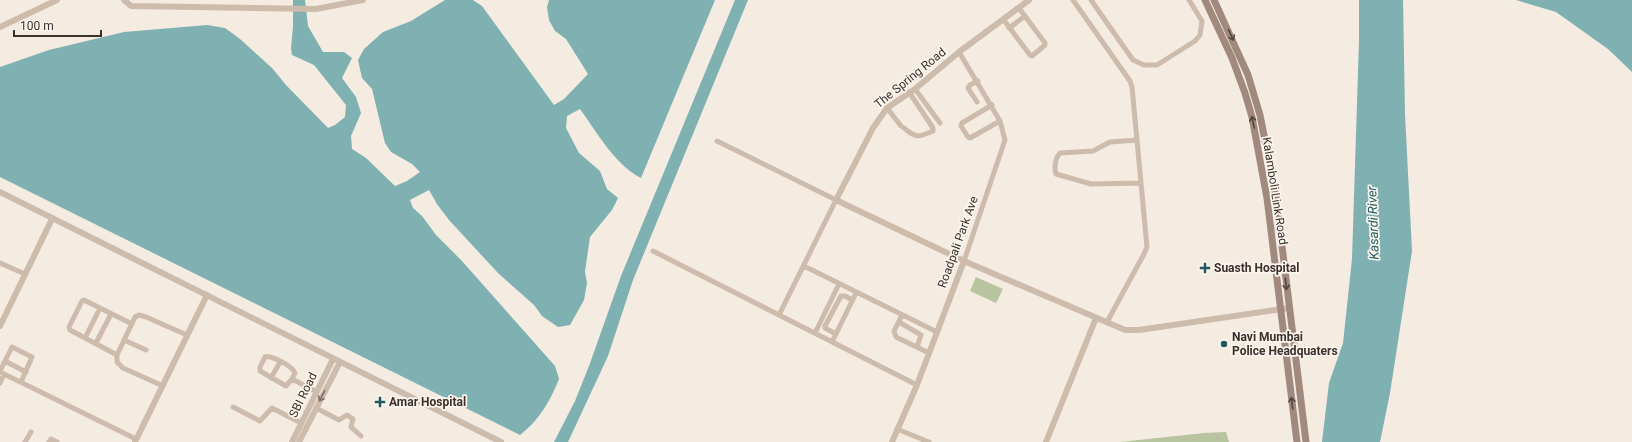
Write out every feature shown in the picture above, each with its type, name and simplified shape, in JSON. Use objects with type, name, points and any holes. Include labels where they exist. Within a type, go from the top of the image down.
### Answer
[{"type":"main road","name":"Kalamboli Link Road","points":[[1205,0],[1232,58],[1252,117],[1267,198],[1297,442]]},
{"type":"main road","name":"Kalamboli Link Road","points":[[1214,0],[1240,54],[1260,115],[1276,197],[1306,442]]},
{"type":"street","points":[[0,27],[47,2],[57,0]]},
{"type":"street","points":[[124,0],[131,6],[316,9],[363,0]]},
{"type":"street","name":"The Spring Road","points":[[836,200],[873,128],[887,108],[1029,0]]},
{"type":"street","points":[[1073,0],[1130,81],[1132,87],[1146,246],[1144,254],[1107,322]]},
{"type":"street","points":[[1090,0],[1133,60],[1144,65],[1151,66],[1157,65],[1195,41],[1200,35],[1202,21],[1189,0]]},
{"type":"street","points":[[1003,19],[1032,56],[1045,45],[1045,43],[1019,8]]},
{"type":"street","points":[[1009,28],[1025,16]]},
{"type":"street","name":"Roadpali Park Ave","points":[[892,442],[918,385],[964,261],[1004,146],[1005,140],[1000,120],[992,104],[959,52]]},
{"type":"street","points":[[978,81],[970,85],[968,88],[976,103],[987,96]]},
{"type":"street","points":[[912,90],[940,123]]},
{"type":"street","points":[[887,108],[903,127],[914,136],[917,137],[933,131],[933,128],[912,90]]},
{"type":"street","points":[[992,104],[962,123],[961,126],[968,138],[970,138],[1000,120]]},
{"type":"street","points":[[1137,140],[1110,142],[1094,151],[1060,153],[1057,156],[1055,170],[1056,174],[1091,184],[1141,183]]},
{"type":"street","points":[[717,141],[964,261],[1126,330],[1139,330],[1289,308]]},
{"type":"street","points":[[0,192],[336,360],[491,440],[501,442]]},
{"type":"street","points":[[779,315],[836,200]]},
{"type":"street","points":[[0,326],[52,218]]},
{"type":"street","points":[[652,251],[918,385]]},
{"type":"street","points":[[0,262],[25,274]]},
{"type":"street","points":[[804,266],[937,332]]},
{"type":"street","points":[[815,333],[839,284]]},
{"type":"street","points":[[832,342],[856,293]]},
{"type":"street","points":[[2,372],[136,440],[206,295]]},
{"type":"street","points":[[836,334],[825,328],[825,326],[841,296],[845,296],[852,300]]},
{"type":"street","points":[[117,355],[70,330],[69,327],[84,300],[132,324]]},
{"type":"street","points":[[85,338],[100,308]]},
{"type":"street","points":[[96,344],[111,314]]},
{"type":"street","points":[[163,386],[123,368],[117,362],[117,355],[124,340],[136,317],[139,315],[187,336]]},
{"type":"street","points":[[902,315],[894,332],[896,337],[929,354]]},
{"type":"street","points":[[1046,442],[1096,318]]},
{"type":"street","points":[[899,322],[921,335],[917,347]]},
{"type":"street","points":[[124,340],[146,350]]},
{"type":"street","points":[[0,383],[5,361],[12,347],[32,357],[21,382]]},
{"type":"street","points":[[265,357],[270,357],[294,370],[292,379],[286,386],[272,378],[259,370],[265,357]]},
{"type":"street","name":"SBI Road","points":[[292,442],[317,392],[336,360]]},
{"type":"street","name":"SBI Road","points":[[299,442],[316,408],[336,360]]},
{"type":"street","points":[[5,361],[26,372]]},
{"type":"street","points":[[272,378],[280,362]]},
{"type":"street","points":[[292,379],[317,392]]},
{"type":"street","points":[[233,407],[260,421],[272,408],[302,423]]},
{"type":"street","points":[[316,408],[339,420],[347,415],[351,417],[353,419],[351,427],[361,436]]},
{"type":"street","points":[[897,429],[929,442]]},
{"type":"street","points":[[26,442],[31,432]]},
{"type":"street","points":[[49,442],[52,439],[57,442]]},
{"type":"green space","points":[[976,277],[1003,289],[996,303],[970,291]]},
{"type":"green space","points":[[1226,432],[1229,442],[1120,442],[1204,433]]},
{"type":"water","points":[[293,0],[305,0],[308,26],[323,52],[344,52],[352,58],[342,78],[356,97],[361,113],[351,136],[352,149],[366,158],[395,186],[407,181],[420,172],[412,164],[391,152],[385,143],[372,89],[362,78],[358,60],[364,49],[383,32],[411,21],[445,0],[473,0],[482,6],[554,105],[564,99],[588,74],[566,39],[555,31],[549,20],[547,7],[549,0],[715,0],[641,178],[622,165],[614,156],[580,109],[567,116],[566,128],[579,153],[600,171],[607,189],[618,198],[612,210],[590,237],[585,272],[587,283],[584,300],[570,325],[558,327],[542,316],[534,305],[498,273],[449,220],[429,190],[410,200],[413,208],[422,216],[436,235],[462,261],[555,366],[559,379],[552,396],[538,417],[520,435],[0,177],[0,67],[49,50],[124,32],[207,25],[225,28],[240,39],[272,68],[286,85],[328,128],[335,125],[345,117],[346,105],[314,65],[292,55]]},
{"type":"water","points":[[735,0],[748,0],[633,280],[608,356],[568,442],[554,442],[575,401],[621,276]]},
{"type":"water","name":"Kasardi River","points":[[1359,0],[1403,0],[1405,114],[1412,251],[1390,393],[1380,442],[1322,442],[1329,383],[1343,343],[1352,259]]},
{"type":"water","points":[[1516,0],[1632,0],[1632,72],[1608,49],[1556,12]]},
{"type":"place","name":"Suasth Hospital","points":[[1205,268]]},
{"type":"place","name":"Navi Mumbai Police Headquaters","points":[[1224,344]]},
{"type":"place","name":"Amar Hospital","points":[[380,402]]}]
